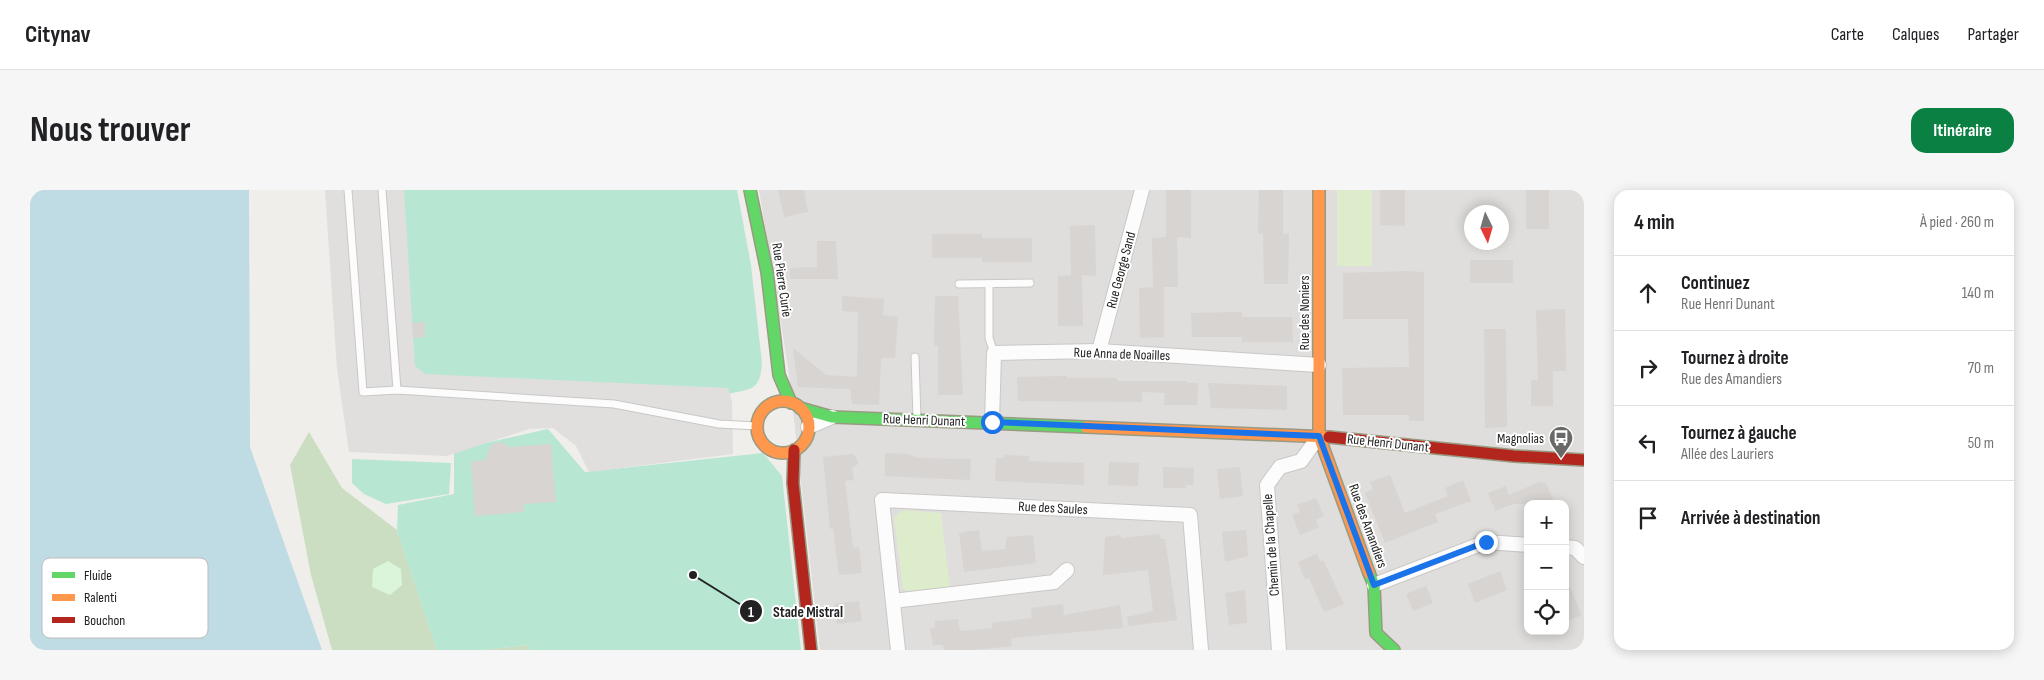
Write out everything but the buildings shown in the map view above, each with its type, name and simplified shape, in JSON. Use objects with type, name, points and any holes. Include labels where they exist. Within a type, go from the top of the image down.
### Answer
[{"type":"street","name":"Rue Pierre Curie","points":[[750,190],[768,272],[778,375],[769,405]]},
{"type":"street","name":"Rue George Sand","points":[[1099,351],[1142,190]]},
{"type":"street","name":"Rue des Noniers","points":[[1318,190],[1319,436]]},
{"type":"street","name":"Rue Anna de Noailles","points":[[994,353],[1099,351],[1319,365]]},
{"type":"street","points":[[992,422],[994,353]]},
{"type":"street","name":"Rue Pierre Curie","points":[[778,375],[796,405]]},
{"type":"street","points":[[777,452],[794,450],[804,440],[808,427],[805,413],[796,405],[784,401],[769,405],[758,418],[757,426],[762,442],[777,452],[793,482]]},
{"type":"street","name":"Rue Henri Dunant","points":[[796,405],[832,417],[1319,436],[1514,456],[1584,460]]},
{"type":"street","name":"Rue Henri Dunant","points":[[808,427],[832,417]]},
{"type":"street","name":"Rue des Amandiers","points":[[1319,436],[1374,585],[1376,633],[1394,650]]},
{"type":"street","name":"Chemin de la Chapelle","points":[[1278,650],[1267,485],[1280,467],[1302,461],[1319,436]]},
{"type":"street","points":[[794,450],[793,482],[811,650]]},
{"type":"street","name":"Rue des Saules","points":[[898,650],[882,500],[1190,514],[1201,650]]},
{"type":"street","points":[[1374,585],[1486,542],[1524,545]]},
{"type":"street","points":[[1569,547],[1574,548],[1584,557]]},
{"type":"street","points":[[893,601],[1054,582],[1068,570]]},
{"type":"lane","points":[[348,190],[363,392],[397,390],[614,404],[718,424],[757,426]]},
{"type":"lane","points":[[382,190],[397,390]]},
{"type":"lane","points":[[959,284],[1030,284]]},
{"type":"lane","points":[[989,284],[989,338],[994,353]]},
{"type":"lane","points":[[915,357],[917,420]]},
{"type":"shaded area","points":[[325,190],[404,190],[415,366],[425,374],[728,388],[732,401],[733,454],[589,472],[576,446],[553,428],[529,429],[447,456],[349,452],[337,369]]},
{"type":"shaded area","points":[[759,190],[1584,190],[1584,650],[820,650],[788,367]]},
{"type":"green space","points":[[403,190],[737,190],[751,265],[762,363],[759,380],[752,388],[725,395],[412,377]]},
{"type":"green space","points":[[1337,190],[1372,190],[1372,266],[1337,266]]},
{"type":"green space","points":[[548,429],[585,472],[763,453],[782,476],[801,650],[530,650],[528,645],[481,650],[437,650],[397,530],[398,505],[454,494],[454,450]]},
{"type":"green space","points":[[309,432],[342,488],[397,530],[437,650],[332,650],[311,575],[290,465]]},
{"type":"green space","points":[[352,459],[451,463],[449,494],[386,504],[364,494],[352,483]]},
{"type":"green space","points":[[903,510],[941,513],[950,588],[909,592],[903,589],[894,518]]},
{"type":"green space","points":[[388,561],[401,569],[402,585],[390,595],[372,587],[373,569]]},
{"type":"green space","points":[[528,645],[530,650],[481,650]]},
{"type":"water","points":[[30,190],[249,190],[250,447],[322,650],[30,650]]},
{"type":"traffic: fast","points":[[750,190],[767,272],[779,375],[791,403]]},
{"type":"traffic: fast","points":[[800,408],[832,417],[1086,427]]},
{"type":"traffic: fast","points":[[1369,573],[1374,585],[1376,633],[1394,650]]},
{"type":"traffic: slow","points":[[1319,190],[1319,436],[1369,573]]},
{"type":"traffic: slow","points":[[783,401],[793,403],[801,409],[807,417],[809,427],[807,437],[801,445],[793,451],[783,453],[773,451],[765,445],[759,437],[757,427],[759,417],[765,409],[773,403],[783,401]]},
{"type":"traffic: slow","points":[[1086,427],[1329,437]]},
{"type":"traffic: jam","points":[[1329,437],[1514,456],[1584,460]]},
{"type":"traffic: jam","points":[[794,450],[793,483],[811,650]]},
{"type":"place","name":"Magnolias","points":[[1561,459]]},
{"type":"place","name":"Stade Mistral","points":[[693,575]]},
{"type":"route","points":[[992,422],[1319,436],[1374,585],[1486,542]]}]
